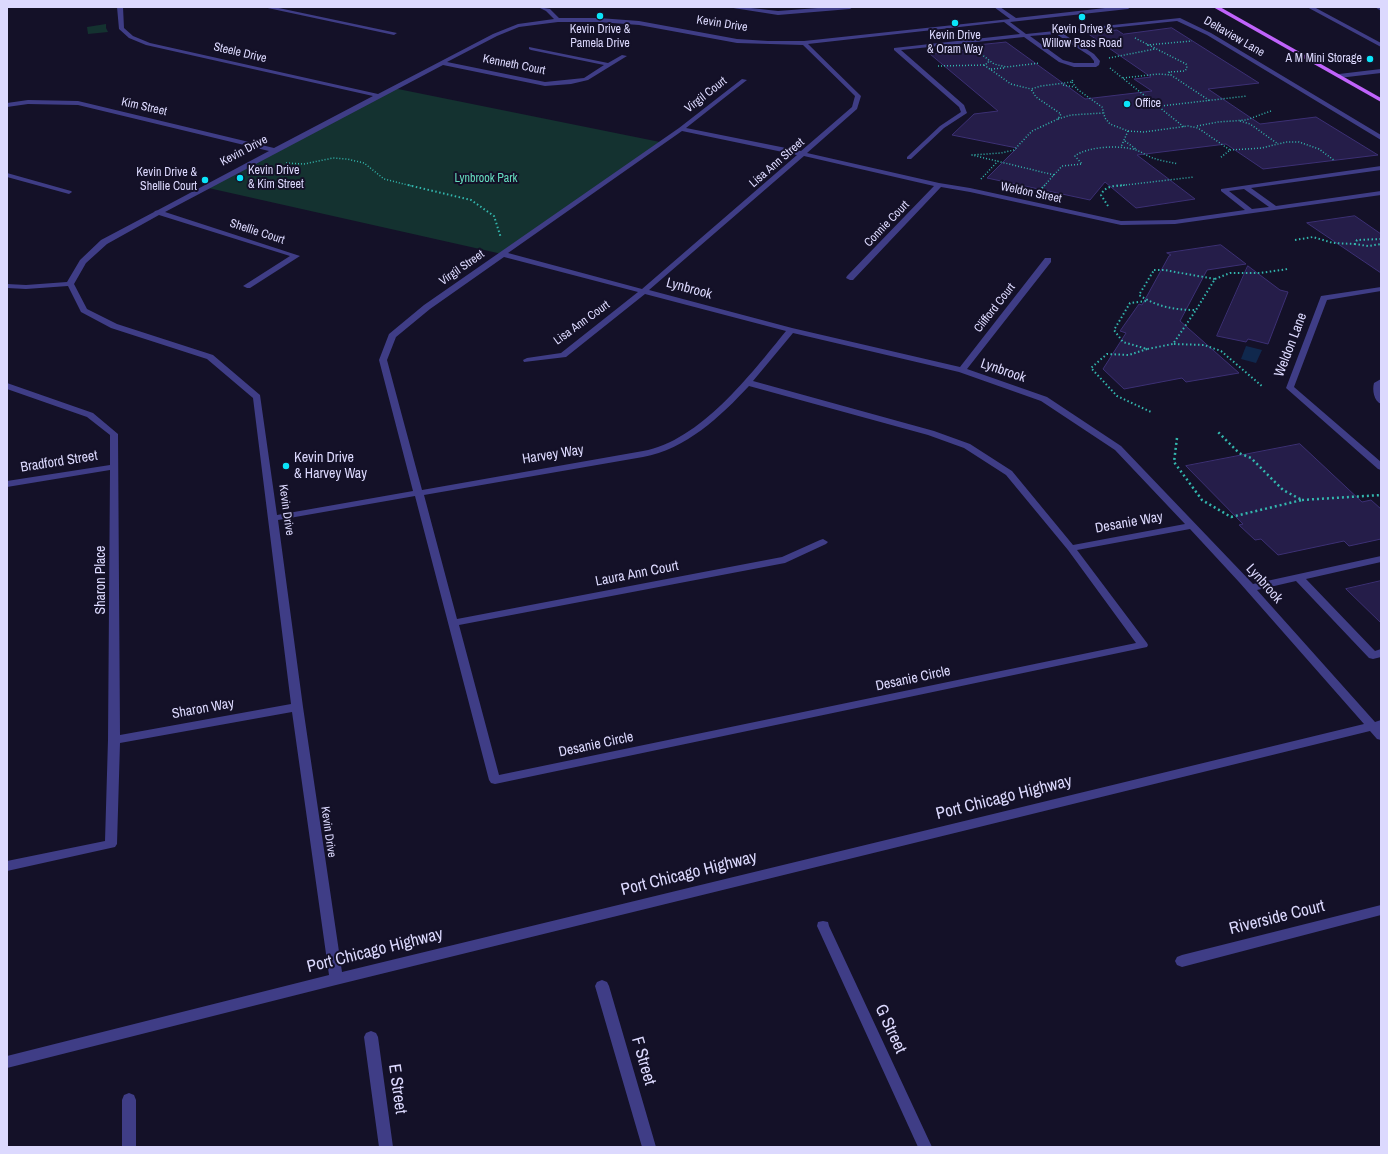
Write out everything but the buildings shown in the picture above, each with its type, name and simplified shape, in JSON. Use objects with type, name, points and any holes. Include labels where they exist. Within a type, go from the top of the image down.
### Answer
[{"type":"main road","points":[[1216,7],[1381,100]]},
{"type":"street","name":"Steele Drive","points":[[120,7],[121,28],[131,37],[148,44],[379,96]]},
{"type":"street","points":[[266,7],[394,33]]},
{"type":"street","points":[[541,7],[548,10],[558,20]]},
{"type":"street","points":[[730,7],[778,13],[850,7]]},
{"type":"street","points":[[997,7],[1015,20]]},
{"type":"street","name":"Kevin Drive","points":[[336,979],[257,397],[210,357],[114,326],[84,310],[70,284],[83,262],[104,242],[157,212],[495,35],[518,26],[558,20],[599,20],[638,23],[737,41],[804,43],[1015,20],[1031,23],[1128,7]]},
{"type":"street","points":[[1310,7],[1381,44]]},
{"type":"street","name":"Deltaview Lane","points":[[920,68],[896,48],[1115,24],[1178,19],[1209,34],[1381,138]]},
{"type":"street","points":[[1006,21],[1061,61],[1074,65],[1096,63],[1092,55],[1056,31]]},
{"type":"street","points":[[1031,23],[1044,32]]},
{"type":"street","name":"Lisa Ann Street","points":[[644,291],[804,154],[855,108],[858,96],[804,43]]},
{"type":"street","points":[[531,48],[610,65]]},
{"type":"street","name":"Kenneth Court","points":[[443,62],[545,84],[586,79],[624,56]]},
{"type":"street","points":[[909,158],[942,127],[964,113],[962,106],[920,68]]},
{"type":"street","points":[[1339,76],[1381,71]]},
{"type":"street","name":"Virgil Court","points":[[681,129],[744,80]]},
{"type":"street","name":"Kim Street","points":[[7,105],[28,102],[78,103],[274,150]]},
{"type":"street","name":"Weldon Street","points":[[681,129],[804,154],[939,186],[970,190],[1120,223],[1176,222],[1381,193]]},
{"type":"street","name":"Virgil Street","points":[[419,492],[383,360],[392,336],[427,307],[681,129]]},
{"type":"street","points":[[1250,212],[1223,190],[1381,168]]},
{"type":"street","points":[[7,175],[69,192]]},
{"type":"street","name":"Connie Court","points":[[850,278],[939,186]]},
{"type":"street","points":[[1245,187],[1275,208]]},
{"type":"street","name":"Shellie Court","points":[[157,212],[296,256],[247,286]]},
{"type":"street","name":"Lynbrook","points":[[502,254],[791,330],[962,370],[1044,399],[1118,448],[1251,588],[1377,725],[1381,736]]},
{"type":"street","name":"Clifford Court","points":[[962,370],[1048,260]]},
{"type":"street","points":[[7,286],[26,287],[70,284]]},
{"type":"street","name":"Weldon Lane","points":[[1381,289],[1324,298],[1290,388],[1381,467]]},
{"type":"street","name":"Lisa Ann Court","points":[[527,360],[563,355],[644,291]]},
{"type":"street","name":"Harvey Way","points":[[274,518],[620,458],[664,448],[698,428],[749,383],[791,330]]},
{"type":"street","points":[[1381,382],[1377,385],[1377,391],[1381,401]]},
{"type":"street","name":"Desanie Circle","points":[[419,492],[495,780],[1143,645],[1071,548],[1009,473],[967,446],[931,433],[749,383]]},
{"type":"street","name":"Sharon Place","points":[[7,386],[90,415],[114,434],[115,467],[114,740],[111,844],[7,866]]},
{"type":"street","name":"Bradford Street","points":[[7,484],[115,467]]},
{"type":"street","name":"Desanie Way","points":[[1071,548],[1192,526]]},
{"type":"street","name":"Laura Ann Court","points":[[453,623],[785,560],[823,542]]},
{"type":"street","points":[[1251,588],[1381,559]]},
{"type":"street","points":[[1299,578],[1373,655],[1381,653]]},
{"type":"street","name":"Sharon Way","points":[[114,740],[298,707]]},
{"type":"street","name":"Port Chicago Highway","points":[[7,1062],[336,979],[1377,725]]},
{"type":"street","name":"Riverside Court","points":[[1182,961],[1381,910]]},
{"type":"street","name":"G Street","points":[[823,926],[925,1147]]},
{"type":"street","name":"F Street","points":[[602,986],[649,1147]]},
{"type":"street","name":"E Street","points":[[371,1037],[386,1147]]},
{"type":"street","points":[[129,1100],[129,1147]]},
{"type":"path","points":[[1115,24],[1146,45],[1178,58],[1186,64],[1187,68],[1185,71],[1169,72],[1171,75]]},
{"type":"path","points":[[1146,45],[1189,42],[1209,34]]},
{"type":"path","points":[[965,41],[994,64],[1006,67]]},
{"type":"path","points":[[1096,63],[1155,49]]},
{"type":"path","points":[[920,68],[984,65],[988,63],[989,60]]},
{"type":"path","points":[[991,70],[1061,61]]},
{"type":"path","points":[[1096,63],[1113,69],[1184,126]]},
{"type":"path","points":[[984,65],[1011,84],[1031,89],[1046,85],[1074,87],[1102,107],[1103,116],[1107,122],[1128,131],[1144,132],[1184,126],[1194,127],[1198,128],[1230,150]]},
{"type":"path","points":[[1074,65],[1072,82],[1074,87]]},
{"type":"path","points":[[1123,78],[1158,74],[1171,75],[1210,101]]},
{"type":"path","points":[[1061,85],[1072,82]]},
{"type":"path","points":[[1031,89],[1036,97],[1061,114],[1068,116]]},
{"type":"path","points":[[1160,106],[1247,96]]},
{"type":"path","points":[[1194,127],[1218,122],[1246,120],[1271,111]]},
{"type":"path","points":[[1054,175],[972,155],[1001,153],[1014,150],[1032,132],[1058,119],[1068,116],[1103,113]]},
{"type":"path","points":[[1058,119],[1061,114]]},
{"type":"path","points":[[1238,120],[1250,124],[1278,144]]},
{"type":"path","points":[[1121,147],[1125,141],[1128,131]]},
{"type":"path","points":[[1125,141],[1138,151],[1152,158],[1178,164]]},
{"type":"path","points":[[1220,158],[1230,150],[1263,148],[1278,144],[1297,142],[1307,144],[1324,152],[1352,173]]},
{"type":"path","points":[[1029,203],[1062,166],[1082,164],[1075,156],[1078,152],[1121,147],[1138,151]]},
{"type":"path","points":[[258,159],[304,164],[333,158],[347,159],[364,163],[384,179],[471,200],[494,216],[501,238],[502,254]]},
{"type":"path","points":[[970,190],[998,161]]},
{"type":"path","points":[[1120,223],[1101,196],[1103,190],[1107,187],[1194,177]]},
{"type":"path","points":[[1295,240],[1313,237],[1333,243],[1368,246],[1381,244]]},
{"type":"path","points":[[1355,244],[1357,240],[1381,239]]},
{"type":"path","points":[[1173,344],[1215,280],[1230,273],[1260,273],[1288,269]]},
{"type":"path","points":[[1196,310],[1164,307],[1147,301],[1139,295],[1154,270],[1215,280]]},
{"type":"path","points":[[1147,301],[1130,303],[1114,330],[1123,342],[1147,349]]},
{"type":"path","points":[[1151,412],[1117,396],[1091,368],[1107,354],[1129,355],[1147,349],[1173,344],[1204,345],[1221,351],[1263,387]]},
{"type":"path","points":[[1217,431],[1239,453],[1251,458],[1283,490],[1302,500]]},
{"type":"path","points":[[1177,438],[1174,462],[1202,500],[1231,517],[1302,500],[1331,499],[1359,494],[1381,495]]},
{"type":"green space","points":[[106,24],[108,32],[88,34],[87,27]]},
{"type":"green space","name":"Lynbrook Park","points":[[393,88],[660,142],[502,254],[204,187]]},
{"type":"water","points":[[1246,346],[1262,350],[1256,363],[1241,359]]},
{"type":"place","name":"Kevin Drive & Pamela Drive","points":[[600,16]]},
{"type":"place","name":"Kevin Drive & Willow Pass Road","points":[[1082,17]]},
{"type":"place","name":"Kevin Drive & Oram Way","points":[[955,23]]},
{"type":"place","name":"A M Mini Storage","points":[[1370,59]]},
{"type":"place","name":"Office","points":[[1127,104]]},
{"type":"place","name":"Kevin Drive & Kim Street","points":[[240,178]]},
{"type":"place","name":"Kevin Drive & Shellie Court","points":[[205,180]]},
{"type":"place","name":"Kevin Drive & Harvey Way","points":[[286,466]]}]
